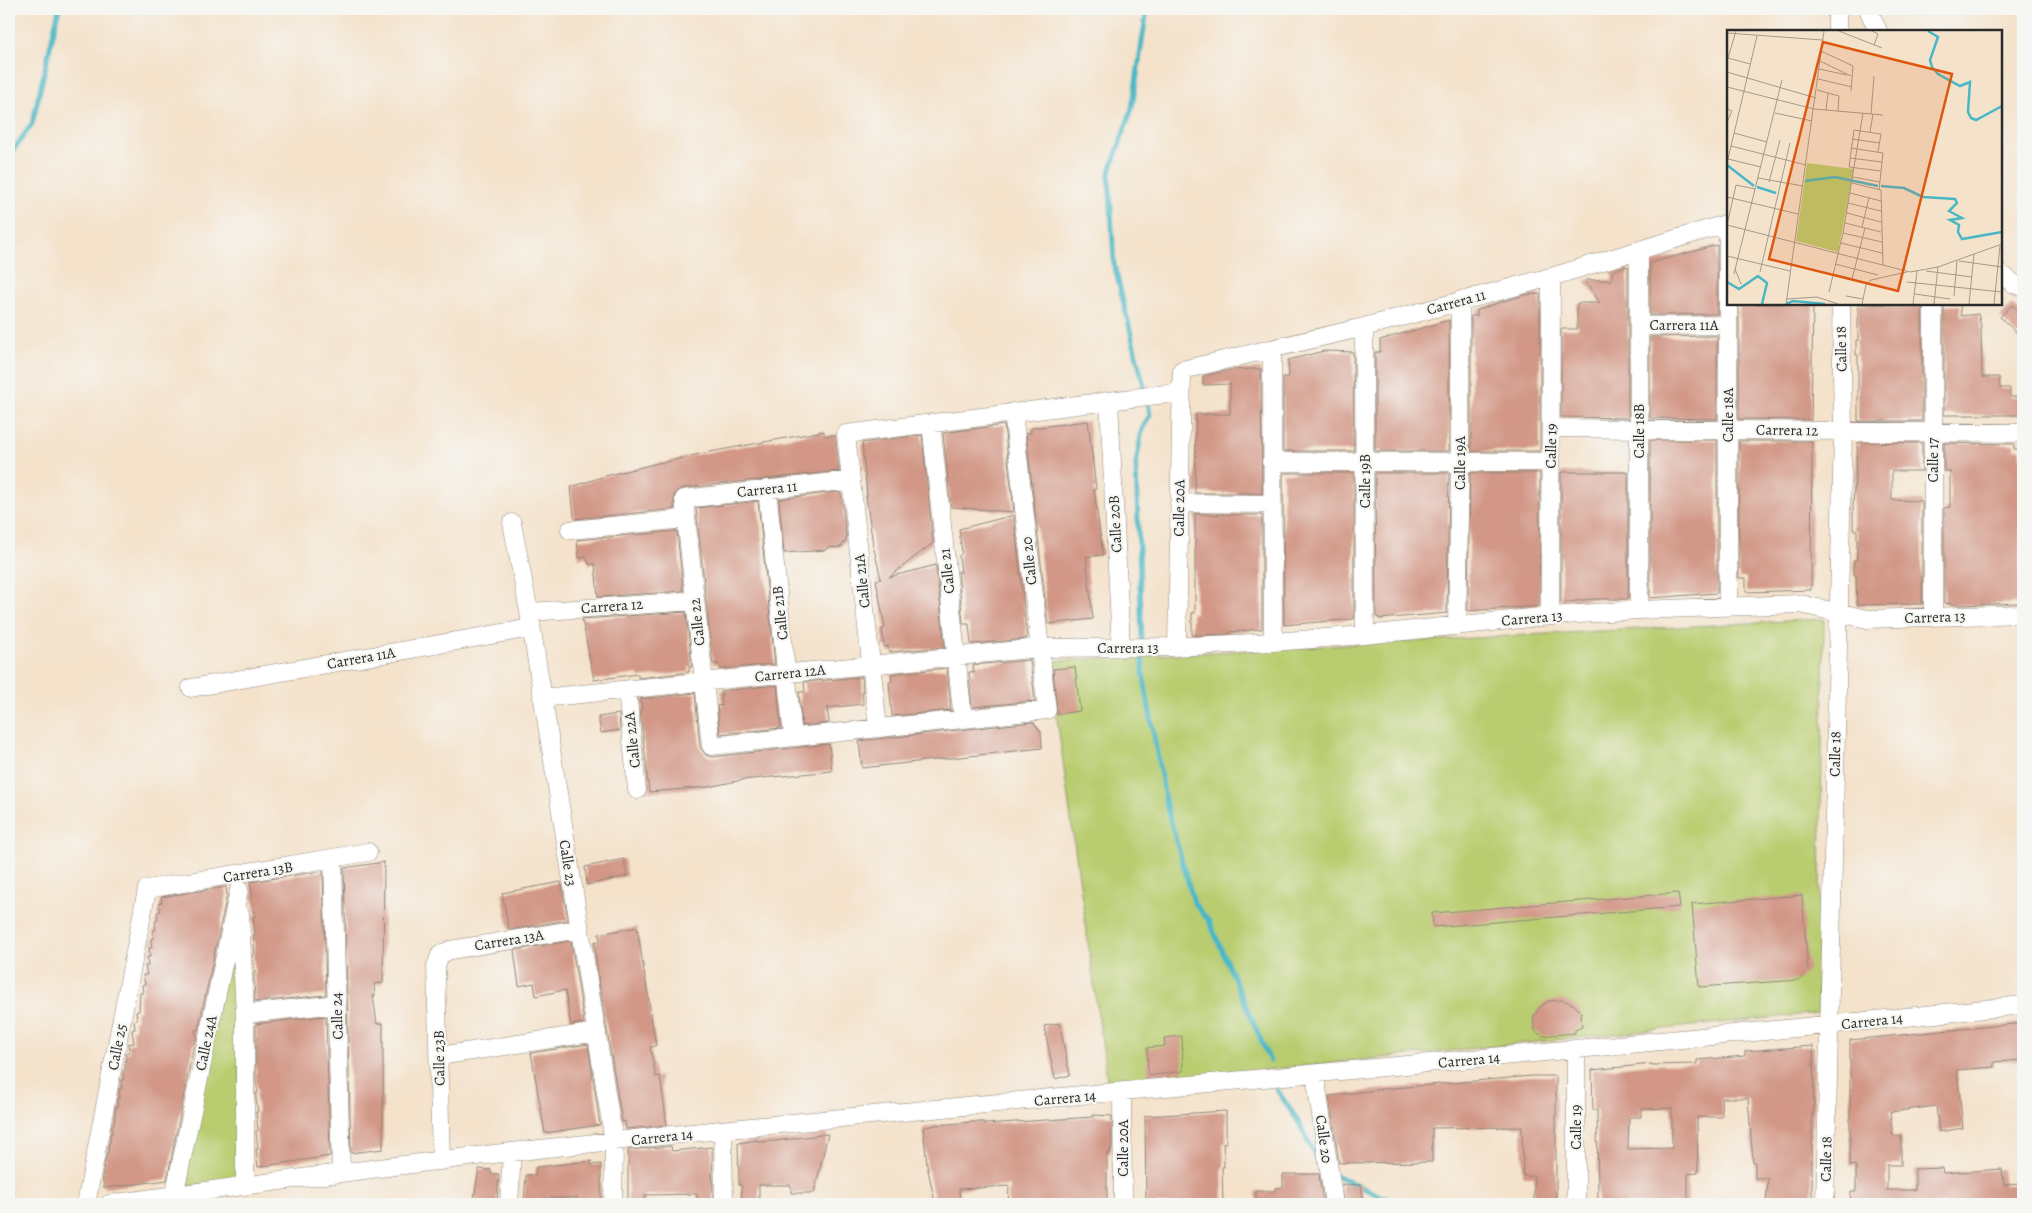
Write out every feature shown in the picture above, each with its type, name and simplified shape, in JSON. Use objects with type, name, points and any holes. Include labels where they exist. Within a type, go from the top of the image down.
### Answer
[{"type":"street","points":[[1837,9],[1837,30]]},
{"type":"street","points":[[1868,9],[1878,30]]},
{"type":"street","name":"Carrera 11","points":[[1182,370],[1364,327],[1551,277],[1727,223]]},
{"type":"street","name":"Calle 18B","points":[[1639,251],[1639,610]]},
{"type":"street","name":"Calle 19","points":[[1550,616],[1551,277]]},
{"type":"street","name":"Calle 19A","points":[[1457,626],[1460,300]]},
{"type":"street","name":"Calle 18A","points":[[1728,305],[1728,606]]},
{"type":"street","name":"Calle 18","points":[[1825,1204],[1843,431],[1840,305]]},
{"type":"street","name":"Calle 17","points":[[1933,305],[1933,617]]},
{"type":"street","name":"Carrera 11A","points":[[1639,326],[1728,325]]},
{"type":"street","name":"Calle 19B","points":[[1364,327],[1365,635]]},
{"type":"street","points":[[1272,349],[1273,642]]},
{"type":"street","name":"Calle 20A","points":[[1175,647],[1182,370]]},
{"type":"street","points":[[932,422],[1181,392]]},
{"type":"street","name":"Calle 20B","points":[[1108,401],[1124,648]]},
{"type":"street","name":"Calle 20","points":[[963,719],[1047,710],[1013,412]]},
{"type":"street","name":"Calle 21A","points":[[878,728],[846,434],[932,422]]},
{"type":"street","name":"Calle 21","points":[[932,422],[963,719]]},
{"type":"street","name":"Carrera 12","points":[[1552,428],[2023,433]]},
{"type":"street","points":[[1271,462],[1550,462]]},
{"type":"street","name":"Carrera 11","points":[[684,499],[851,480]]},
{"type":"street","name":"Calle 21B","points":[[767,489],[793,737]]},
{"type":"street","name":"Calle 22","points":[[684,499],[711,746],[793,737]]},
{"type":"street","points":[[1180,502],[1272,504]]},
{"type":"street","points":[[570,530],[686,519]]},
{"type":"street","name":"Calle 23","points":[[512,523],[530,620],[614,1142],[613,1204]]},
{"type":"street","name":"Carrera 12","points":[[530,620],[694,601]]},
{"type":"street","name":"Carrera 13","points":[[1039,648],[1175,647],[1273,642],[1365,635],[1550,616],[1728,606],[1800,604],[1867,619],[2023,614]]},
{"type":"street","name":"Carrera 11A","points":[[191,688],[530,620]]},
{"type":"street","name":"Carrera 12A","points":[[542,698],[1039,648]]},
{"type":"street","name":"Calle 22A","points":[[627,690],[637,790]]},
{"type":"street","points":[[793,737],[963,719]]},
{"type":"street","name":"Carrera 13B","points":[[147,889],[239,882],[368,852]]},
{"type":"street","name":"Calle 24","points":[[333,859],[341,1173]]},
{"type":"street","points":[[239,882],[245,1014],[245,1186]]},
{"type":"street","name":"Calle 24A","points":[[174,1196],[239,882]]},
{"type":"street","name":"Calle 25","points":[[86,1204],[147,889]]},
{"type":"street","name":"Carrera 13A","points":[[440,955],[450,950],[579,929]]},
{"type":"street","name":"Calle 23B","points":[[440,955],[436,966],[441,1161]]},
{"type":"street","points":[[245,1014],[337,1004]]},
{"type":"street","name":"Carrera 14","points":[[109,1204],[512,1152],[723,1130],[1576,1050],[2023,1004]]},
{"type":"street","points":[[439,1056],[597,1032]]},
{"type":"street","name":"Calle 19","points":[[1576,1050],[1576,1204]]},
{"type":"street","name":"Calle 20","points":[[1315,1074],[1334,1204]]},
{"type":"street","name":"Calle 20A","points":[[1122,1093],[1122,1204]]},
{"type":"street","points":[[723,1130],[724,1204]]},
{"type":"street","points":[[509,1204],[512,1152]]},
{"type":"green space","points":[[1824,619],[1818,1013],[1108,1086],[1049,661]]},
{"type":"green space","points":[[230,950],[239,951],[241,1181],[180,1187]]},
{"type":"building","points":[[1717,245],[1717,314],[1650,315],[1650,263]]},
{"type":"building","points":[[1628,266],[1628,418],[1561,417],[1561,329],[1577,329],[1577,303],[1600,303],[1585,280],[1612,280],[1612,271]]},
{"type":"building","points":[[1540,294],[1540,451],[1471,451],[1471,316],[1477,316],[1477,310],[1501,302],[1525,295]]},
{"type":"building","points":[[1739,305],[1813,305],[1811,420],[1739,419]]},
{"type":"building","points":[[1858,305],[1922,305],[1922,421],[1858,421],[1858,355],[1856,355],[1856,340],[1858,340]]},
{"type":"building","points":[[1960,305],[1961,316],[1978,314],[1981,326],[1982,377],[1999,377],[2000,388],[2010,388],[2010,397],[2020,397],[2020,415],[1944,415],[1944,306]]},
{"type":"building","points":[[2012,305],[2023,315],[2023,339],[2000,317]]},
{"type":"building","points":[[1449,320],[1449,451],[1375,451],[1375,352],[1380,352],[1380,340]]},
{"type":"building","points":[[1717,336],[1717,419],[1650,418],[1650,337]]},
{"type":"building","points":[[1324,351],[1353,352],[1354,451],[1283,451],[1283,377],[1289,377],[1288,360]]},
{"type":"building","points":[[1261,369],[1262,493],[1195,493],[1196,414],[1230,414],[1230,384],[1203,385],[1203,376],[1230,370]]},
{"type":"building","points":[[1088,421],[1096,489],[1094,489],[1103,555],[1086,557],[1093,619],[1048,624],[1026,433],[1031,433],[1031,428]]},
{"type":"building","points":[[1004,425],[1014,512],[951,507],[943,433]]},
{"type":"building","points":[[824,431],[824,436],[835,435],[839,471],[683,488],[674,495],[674,509],[575,519],[574,517],[571,487],[605,476],[662,462]]},
{"type":"building","points":[[922,435],[933,543],[889,577],[936,565],[945,647],[889,652],[888,646],[884,647],[882,629],[885,628],[876,580],[881,579],[873,545],[866,496],[862,443]]},
{"type":"building","points":[[1650,440],[1717,440],[1717,593],[1650,598]]},
{"type":"building","points":[[1739,441],[1812,441],[1811,590],[1746,592],[1746,578],[1739,578]]},
{"type":"building","points":[[1858,442],[1922,443],[1922,471],[1892,471],[1892,500],[1922,501],[1922,604],[1857,605],[1854,560],[1857,560],[1857,530],[1853,530],[1853,503]]},
{"type":"building","points":[[1944,443],[2014,444],[2014,449],[2020,449],[2022,473],[2020,477],[2020,603],[1958,605],[1944,603],[1944,508],[1950,507],[1950,471],[1944,471]]},
{"type":"building","points":[[1561,472],[1628,472],[1628,599],[1591,599],[1561,603]]},
{"type":"building","points":[[1283,473],[1354,473],[1354,619],[1284,625]]},
{"type":"building","points":[[1375,473],[1449,473],[1447,613],[1379,619],[1379,617],[1376,617]]},
{"type":"building","points":[[1470,473],[1540,473],[1539,606],[1468,611]]},
{"type":"building","points":[[841,493],[846,534],[846,540],[841,547],[784,553],[779,499]]},
{"type":"building","points":[[758,501],[775,664],[720,669],[718,663],[713,664],[696,508]]},
{"type":"building","points":[[1195,514],[1262,515],[1262,629],[1230,632],[1230,634],[1192,635],[1192,613],[1195,613]]},
{"type":"building","points":[[1014,515],[1027,639],[971,644],[969,624],[963,624],[958,571],[961,573],[959,556],[962,553],[959,529]]},
{"type":"building","points":[[677,531],[683,591],[598,597],[595,564],[589,564],[586,557],[579,558],[577,540]]},
{"type":"building","points":[[686,612],[692,667],[689,667],[689,672],[638,678],[638,674],[594,680],[582,619]]},
{"type":"building","points":[[1030,660],[1035,701],[972,707],[969,672],[974,673],[973,665]]},
{"type":"building","points":[[1075,667],[1080,711],[1057,714],[1053,669]]},
{"type":"building","points":[[947,668],[951,710],[892,716],[889,682],[892,682],[891,674]]},
{"type":"building","points":[[862,677],[863,704],[827,708],[829,723],[802,726],[799,692],[805,692],[804,682]]},
{"type":"building","points":[[777,685],[781,728],[720,734],[717,705],[722,706],[721,691]]},
{"type":"building","points":[[695,693],[700,747],[706,755],[712,757],[829,744],[832,771],[742,780],[708,787],[649,792],[640,710],[642,709],[641,699]]},
{"type":"building","points":[[619,714],[620,730],[601,733],[598,717]]},
{"type":"building","points":[[1033,722],[1041,732],[1042,748],[862,768],[859,741]]},
{"type":"building","points":[[624,859],[627,876],[587,885],[585,867]]},
{"type":"building","points":[[384,862],[383,983],[374,984],[375,996],[373,996],[377,1024],[383,1023],[383,1149],[351,1153],[344,868]]},
{"type":"building","points":[[323,871],[326,995],[255,1002],[253,935],[255,935],[253,917],[256,916],[250,882]]},
{"type":"building","points":[[561,882],[568,920],[509,930],[502,893]]},
{"type":"building","points":[[226,887],[227,895],[198,1030],[195,1030],[197,1038],[194,1044],[167,1180],[104,1188],[102,1176],[110,1143],[110,1134],[112,1134],[112,1125],[114,1125],[116,1107],[118,1107],[117,1098],[120,1098],[119,1089],[122,1089],[121,1080],[123,1080],[123,1071],[125,1070],[126,1053],[129,1052],[128,1044],[134,1043],[132,1030],[135,1029],[134,1021],[137,1020],[136,1012],[139,1011],[140,993],[143,993],[142,985],[145,984],[143,975],[147,975],[145,966],[148,966],[147,957],[150,957],[149,948],[152,948],[153,930],[156,930],[157,912],[161,911],[159,903],[162,902],[161,897]]},
{"type":"building","points":[[1678,893],[1680,907],[1433,927],[1432,913]]},
{"type":"building","points":[[1802,895],[1808,970],[1799,980],[1699,987],[1692,904]]},
{"type":"building","points":[[637,927],[656,1046],[650,1047],[656,1077],[660,1076],[667,1125],[626,1129],[625,1121],[622,1122],[594,942],[600,941],[599,934]]},
{"type":"building","points":[[571,941],[584,1023],[571,1025],[565,990],[536,996],[534,983],[519,986],[514,950]]},
{"type":"building","points":[[1563,1000],[1573,1004],[1581,1012],[1582,1027],[1575,1030],[1575,1033],[1542,1036],[1535,1031],[1533,1018],[1539,1008],[1548,1001]]},
{"type":"building","points":[[326,1016],[330,1156],[258,1167],[256,1149],[258,1149],[256,1131],[258,1130],[256,1112],[258,1112],[256,1093],[258,1093],[256,1081],[256,1024]]},
{"type":"building","points":[[1059,1023],[1070,1075],[1055,1079],[1044,1026]]},
{"type":"building","points":[[2023,1023],[2023,1060],[1994,1062],[1994,1067],[1957,1070],[1963,1128],[1939,1132],[1936,1106],[1890,1112],[1893,1136],[1901,1136],[1901,1165],[1887,1165],[1887,1190],[1915,1190],[1915,1169],[1942,1168],[1943,1173],[2002,1169],[2004,1185],[2023,1184],[2023,1204],[1850,1204],[1851,1191],[1856,1191],[1856,1165],[1850,1166],[1850,1040]]},
{"type":"building","points":[[1182,1036],[1183,1071],[1148,1076],[1147,1048],[1165,1046],[1164,1038]]},
{"type":"building","points":[[588,1044],[600,1125],[545,1133],[531,1053]]},
{"type":"building","points":[[1813,1046],[1812,1204],[1766,1204],[1768,1178],[1755,1178],[1748,1098],[1721,1098],[1722,1117],[1697,1117],[1698,1173],[1688,1174],[1688,1204],[1598,1204],[1597,1110],[1593,1110],[1592,1070],[1652,1064],[1697,1064],[1697,1060],[1745,1056],[1745,1051]],"holes":[[[1672,1108],[1672,1148],[1628,1149],[1629,1117],[1641,1117],[1641,1109]]]},
{"type":"building","points":[[1532,1076],[1556,1076],[1556,1204],[1534,1204],[1534,1176],[1523,1176],[1522,1127],[1432,1128],[1432,1162],[1339,1163],[1329,1096],[1383,1089]]},
{"type":"building","points":[[1226,1111],[1226,1143],[1223,1143],[1224,1167],[1222,1167],[1223,1204],[1146,1204],[1145,1116]]},
{"type":"building","points":[[1093,1115],[1112,1116],[1112,1145],[1110,1153],[1107,1153],[1107,1204],[1008,1204],[1009,1186],[959,1189],[960,1204],[935,1203],[927,1165],[923,1128],[935,1125],[973,1122],[984,1122],[985,1124],[1093,1117]]},
{"type":"building","points":[[828,1134],[814,1193],[791,1193],[791,1185],[759,1185],[759,1204],[742,1204],[741,1185],[739,1185],[738,1143],[758,1140],[758,1142],[775,1141]]},
{"type":"building","points":[[671,1146],[672,1151],[712,1147],[713,1204],[697,1204],[697,1194],[645,1195],[645,1204],[628,1204],[628,1150]]},
{"type":"building","points":[[592,1161],[591,1165],[601,1164],[601,1204],[578,1204],[578,1198],[545,1198],[545,1204],[524,1204],[526,1175],[535,1175],[536,1167]]},
{"type":"building","points":[[479,1169],[491,1170],[491,1174],[499,1174],[497,1204],[473,1204]]},
{"type":"building","points":[[1283,1174],[1319,1174],[1323,1204],[1256,1204],[1256,1191],[1275,1191],[1275,1188],[1283,1187]]},
{"type":"building","points":[[1342,1184],[1361,1185],[1364,1204],[1344,1204]]},
{"type":"waterway","points":[[9,156],[32,124],[59,9]]},
{"type":"waterway","points":[[1145,391],[1114,264],[1109,174],[1132,108],[1147,9]]},
{"type":"waterway","points":[[1148,403],[1150,415],[1142,429],[1136,464],[1143,673],[1166,805],[1194,903],[1209,921],[1270,1061]]},
{"type":"waterway","points":[[1277,1090],[1298,1121],[1318,1162]]},
{"type":"waterway","points":[[1335,1175],[1398,1204]]}]
